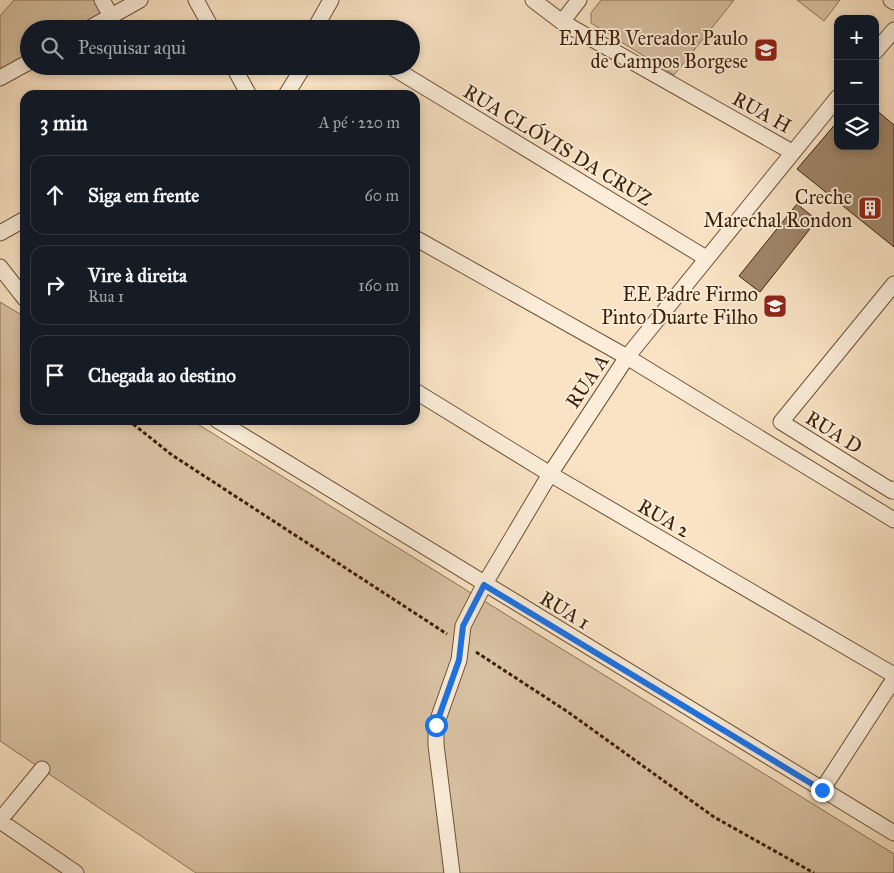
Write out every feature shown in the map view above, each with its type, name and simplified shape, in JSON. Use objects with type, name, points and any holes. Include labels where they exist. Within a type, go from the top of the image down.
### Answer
[{"type":"street","points":[[102,0],[111,16]]},
{"type":"street","points":[[104,20],[140,0]]},
{"type":"street","points":[[196,0],[207,20]]},
{"type":"street","points":[[324,20],[331,0]]},
{"type":"street","name":"RUA H","points":[[533,0],[562,22],[792,152]]},
{"type":"street","points":[[562,22],[579,0]]},
{"type":"street","points":[[879,47],[894,30]]},
{"type":"street","points":[[0,78],[20,67]]},
{"type":"street","points":[[238,75],[246,90]]},
{"type":"street","points":[[289,90],[298,75]]},
{"type":"street","name":"RUA CLÓVIS DA CRUZ","points":[[405,75],[706,258]]},
{"type":"street","name":"RUA A","points":[[452,873],[436,745],[436,725],[459,660],[463,626],[484,585],[550,474],[628,357],[834,102]]},
{"type":"street","points":[[0,233],[20,222]]},
{"type":"street","points":[[420,241],[628,357],[894,520]]},
{"type":"street","points":[[0,267],[20,293]]},
{"type":"street","name":"RUA D","points":[[893,490],[780,422],[894,284]]},
{"type":"street","name":"RUA 2","points":[[420,394],[550,474],[894,675]]},
{"type":"street","name":"RUA 1","points":[[225,425],[484,585],[894,833]]},
{"type":"street","points":[[822,790],[894,679]]},
{"type":"street","points":[[42,769],[0,821],[76,873]]},
{"type":"shaded area","points":[[14,0],[94,0],[101,13],[89,20],[20,20],[20,59],[0,71],[0,16]]},
{"type":"shaded area","points":[[601,0],[734,0],[674,75],[591,23],[591,13]]},
{"type":"shaded area","points":[[797,0],[840,0],[824,21]]},
{"type":"shaded area","points":[[0,302],[20,314],[20,425],[199,425],[894,854],[894,873],[196,873],[0,741]]},
{"type":"building","name":"Creche Marechal Rondon","points":[[879,112],[894,125],[894,247],[797,169],[834,126],[834,150],[879,150]]},
{"type":"building","points":[[797,204],[817,220],[760,292],[739,276]]},
{"type":"place","name":"EMEB Vereador Paulo de Campos Borgese","points":[[766,50]]},
{"type":"place","name":"Creche Marechal Rondon","points":[[870,208]]},
{"type":"place","name":"EE Padre Firmo Pinto Duarte Filho","points":[[775,306]]},
{"type":"route","points":[[436,725],[440,708],[459,660],[463,626],[484,585],[822,790]]}]
